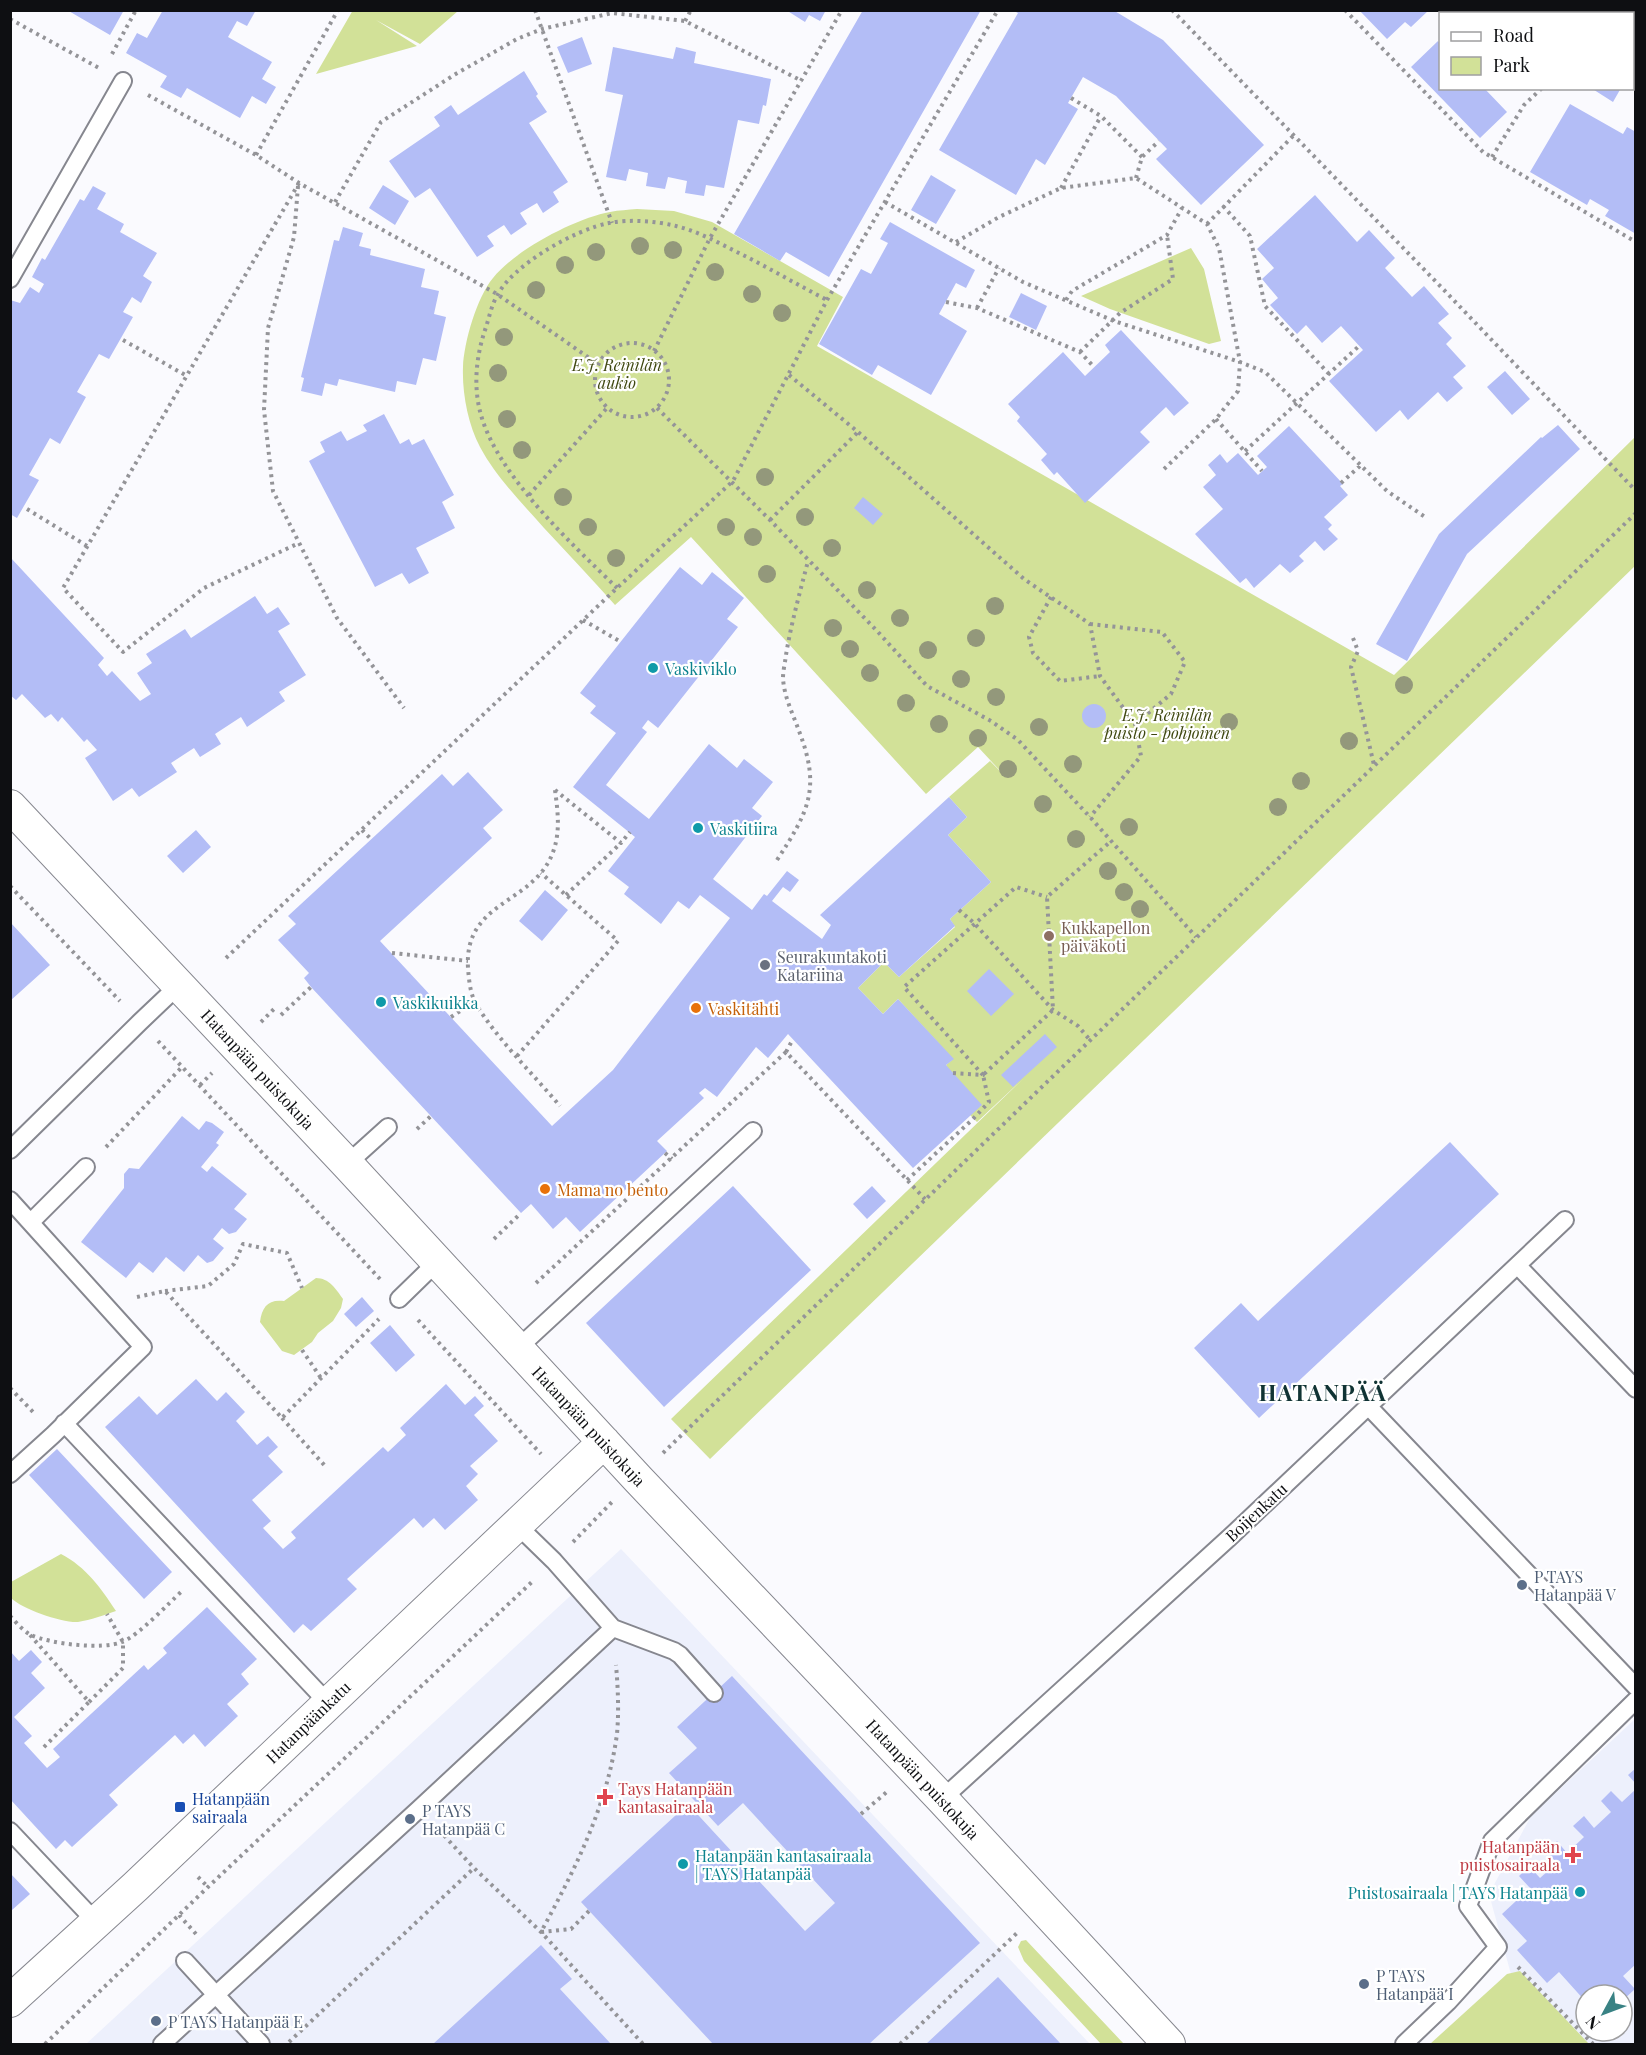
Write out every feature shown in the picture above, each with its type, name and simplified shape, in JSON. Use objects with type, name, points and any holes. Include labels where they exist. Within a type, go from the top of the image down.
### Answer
[{"type":"street","name":"Hatanpään puistokuja","points":[[10,806],[347,1164],[638,1479],[942,1799],[1168,2044]]},
{"type":"street","name":"Hatanpäänkatu","points":[[10,2001],[604,1442]]},
{"type":"lane","points":[[10,279],[123,81]]},
{"type":"lane","points":[[10,1150],[179,985]]},
{"type":"lane","points":[[347,1164],[388,1127]]},
{"type":"lane","points":[[518,1349],[753,1131]]},
{"type":"lane","points":[[31,1222],[86,1167]]},
{"type":"lane","points":[[10,1200],[143,1347],[10,1474]]},
{"type":"lane","name":"Boijenkatu","points":[[942,1799],[1230,1538],[1565,1221]]},
{"type":"lane","points":[[399,1299],[437,1262]]},
{"type":"lane","points":[[1518,1266],[1635,1389]]},
{"type":"lane","points":[[1369,1407],[1635,1687]]},
{"type":"lane","points":[[64,1423],[328,1703]]},
{"type":"lane","points":[[516,1524],[554,1561],[613,1628],[674,1651],[714,1693]]},
{"type":"lane","points":[[162,2044],[613,1628]]},
{"type":"lane","points":[[1404,2044],[1448,2002],[1498,1947],[1467,1906],[1492,1841],[1635,1700]]},
{"type":"lane","points":[[10,1831],[96,1922]]},
{"type":"lane","points":[[185,1961],[261,2044]]},
{"type":"path","points":[[103,70],[136,10]]},
{"type":"path","points":[[256,155],[338,10]]},
{"type":"path","points":[[536,10],[612,223]]},
{"type":"path","points":[[685,21],[691,10]]},
{"type":"path","points":[[654,351],[711,238],[842,10]]},
{"type":"path","points":[[226,958],[617,588],[733,482],[827,300],[998,10]]},
{"type":"path","points":[[1172,10],[1635,491]]},
{"type":"path","points":[[1345,10],[1483,152],[1635,242]]},
{"type":"path","points":[[335,202],[381,122],[472,64],[517,39],[542,29],[612,14],[685,21],[802,81]]},
{"type":"path","points":[[10,19],[256,155],[299,183],[497,294],[598,364]]},
{"type":"path","points":[[1492,157],[1524,105],[1540,90]]},
{"type":"path","points":[[1071,98],[1101,116],[1142,157]]},
{"type":"path","points":[[1060,188],[1101,116]]},
{"type":"path","points":[[1207,224],[1293,135]]},
{"type":"path","points":[[1136,178],[1142,157],[1158,141]]},
{"type":"path","points":[[955,243],[999,217],[1060,188],[1136,178],[1207,224],[1219,248],[1240,362],[1238,391],[1216,419],[1161,472]]},
{"type":"path","points":[[299,183],[63,588],[123,652],[204,588],[299,543]]},
{"type":"path","points":[[299,183],[294,237],[268,328],[264,410],[273,491],[337,618],[404,708]]},
{"type":"path","points":[[885,202],[1023,282],[1114,321],[1265,372],[1387,491],[1425,517]]},
{"type":"path","points":[[1223,206],[1250,236],[1265,306],[1329,374]]},
{"type":"path","points":[[1066,300],[1072,291],[1167,235],[1182,208]]},
{"type":"path","points":[[617,588],[529,495],[498,456],[480,415],[475,377],[481,343],[497,294],[513,275],[539,254],[569,237],[612,223],[645,222],[677,226],[711,238],[827,300]]},
{"type":"path","points":[[1080,352],[1120,313],[1173,279],[1167,235]]},
{"type":"path","points":[[977,309],[999,268]]},
{"type":"path","points":[[946,302],[977,309],[1080,352],[1094,367]]},
{"type":"path","points":[[123,340],[187,376]]},
{"type":"path","points":[[624,345],[643,345],[654,351],[667,369],[669,382],[665,398],[657,408],[644,415],[632,417],[618,415],[607,408],[596,389],[595,376],[598,364],[607,353],[624,345]]},
{"type":"path","points":[[1245,451],[1359,345]]},
{"type":"path","points":[[789,375],[858,432],[1024,579],[1090,624],[1162,632],[1185,662],[1171,694],[1135,724]]},
{"type":"path","points":[[529,495],[607,408]]},
{"type":"path","points":[[657,408],[770,520],[927,686],[991,721],[1018,740],[1090,817],[1196,937]]},
{"type":"path","points":[[1216,419],[1262,471]]},
{"type":"path","points":[[770,520],[858,432]]},
{"type":"path","points":[[1341,483],[1360,465]]},
{"type":"path","points":[[27,509],[87,546]]},
{"type":"path","points":[[45,2044],[554,1561],[608,1506],[1635,513]]},
{"type":"path","points":[[777,860],[795,833],[812,785],[811,768],[805,745],[786,697],[783,676],[808,560]]},
{"type":"path","points":[[1051,597],[1029,637],[1033,653],[1060,681],[1100,676]]},
{"type":"path","points":[[583,620],[621,642]]},
{"type":"path","points":[[1090,624],[1100,676],[1135,724],[1141,756],[1090,817]]},
{"type":"path","points":[[1353,638],[1358,651],[1351,667],[1374,765]]},
{"type":"path","points":[[560,1106],[492,1027],[474,1002],[469,981],[468,961],[471,943],[486,915],[520,892],[541,873],[553,852],[560,821],[555,790],[621,843]]},
{"type":"path","points":[[362,830],[371,839]]},
{"type":"path","points":[[566,895],[630,832]]},
{"type":"path","points":[[1047,897],[1110,842]]},
{"type":"path","points":[[518,1056],[618,941],[541,873]]},
{"type":"path","points":[[10,886],[399,1299],[544,1458],[587,1500],[608,1506]]},
{"type":"path","points":[[907,1180],[989,1102],[983,1075],[904,987],[1016,887],[1047,897]]},
{"type":"path","points":[[1047,897],[1053,1010]]},
{"type":"path","points":[[959,910],[974,923],[1053,1010],[1078,1026],[1090,1040]]},
{"type":"path","points":[[392,953],[468,961]]},
{"type":"path","points":[[281,1015],[311,987]]},
{"type":"path","points":[[451,1017],[474,1002]]},
{"type":"path","points":[[953,1073],[983,1075],[1053,1010]]},
{"type":"path","points":[[786,1052],[793,1039]]},
{"type":"path","points":[[86,1167],[182,1067]]},
{"type":"path","points":[[665,1153],[672,1159]]},
{"type":"path","points":[[494,1239],[521,1214]]},
{"type":"path","points":[[105,1304],[165,1291],[208,1286],[234,1264],[243,1244],[287,1253],[302,1288]]},
{"type":"path","points":[[165,1291],[326,1467]]},
{"type":"path","points":[[282,1418],[399,1299]]},
{"type":"path","points":[[302,1350],[321,1378]]},
{"type":"path","points":[[30,1635],[71,1645],[98,1646],[123,1642],[186,1587]]},
{"type":"path","points":[[43,1748],[123,1668],[123,1642],[107,1614]]},
{"type":"path","points":[[10,1616],[30,1635],[89,1702]]},
{"type":"path","points":[[541,1932],[584,1849],[611,1765],[617,1734],[619,1703],[613,1628]]},
{"type":"path","points":[[861,1814],[891,1789]]},
{"type":"path","points":[[419,1809],[474,1868],[541,1932],[643,2044]]},
{"type":"path","points":[[286,2044],[474,1868]]},
{"type":"path","points":[[194,1872],[208,1887]]},
{"type":"path","points":[[541,1932],[571,1929],[589,1911]]},
{"type":"path","points":[[900,2044],[1022,1929]]},
{"type":"path","points":[[1498,1947],[1593,2044]]},
{"type":"shaded area","name":"Tays Hatanpään kantasairaala","points":[[621,1549],[1090,2044],[86,2044]]},
{"type":"shaded area","name":"Hatanpään puistosairaala","points":[[1635,1719],[1635,2044],[1574,2044],[1512,1978],[1489,1894],[1531,1816]]},
{"type":"green space","points":[[353,10],[458,11],[420,44],[376,20],[417,46],[316,74]]},
{"type":"green space","points":[[637,209],[674,211],[712,222],[843,297],[817,346],[1394,675],[1635,437],[1635,566],[710,1459],[671,1419],[1024,1078],[977,1122],[970,1115],[946,1065],[953,1059],[898,999],[883,1014],[858,988],[884,962],[899,977],[955,927],[950,919],[991,882],[948,835],[967,817],[949,797],[990,761],[1005,776],[978,747],[926,794],[691,537],[615,605],[510,489],[480,447],[467,408],[463,367],[472,320],[487,286],[503,267],[516,257],[564,228],[596,215]]},
{"type":"green space","points":[[1191,248],[1204,269],[1221,341],[1209,344],[1110,309],[1081,296]]},
{"type":"green space","points":[[316,1278],[325,1280],[335,1288],[343,1299],[341,1308],[333,1321],[318,1333],[312,1342],[294,1355],[282,1351],[260,1322],[262,1312],[270,1303],[284,1301]]},
{"type":"green space","points":[[61,1554],[78,1565],[99,1586],[116,1611],[88,1620],[71,1622],[33,1611],[11,1598],[11,1582]]},
{"type":"green space","points":[[1026,1940],[1124,2044],[1101,2044],[1024,1961],[1018,1947],[1021,1941]]},
{"type":"green space","points":[[1520,1971],[1574,2028],[1574,2043],[1589,2044],[1430,2044],[1507,1974]]},
{"type":"building","points":[[67,10],[124,10],[110,35]]},
{"type":"building","points":[[163,10],[256,10],[247,26],[237,21],[228,37],[272,62],[262,79],[276,87],[266,104],[252,96],[240,118],[187,88],[181,98],[160,87],[167,76],[126,53],[137,33],[147,38]]},
{"type":"building","points":[[786,10],[826,10],[820,21],[809,15],[805,22]]},
{"type":"building","points":[[863,10],[981,10],[829,277],[786,252],[780,261],[734,234]]},
{"type":"building","points":[[1012,10],[1113,10],[1163,40],[1264,145],[1201,205],[1156,159],[1167,149],[1116,96],[1083,77],[1068,103],[1078,109],[1045,165],[1036,159],[1016,195],[939,150],[1018,13]]},
{"type":"building","points":[[1359,10],[1429,10],[1411,27],[1405,22],[1387,39]]},
{"type":"building","points":[[1468,10],[1504,10],[1506,12],[1466,12]]},
{"type":"building","points":[[582,37],[592,64],[568,73],[557,47]]},
{"type":"building","points":[[1438,41],[1439,90],[1486,90],[1507,112],[1480,138],[1411,67]]},
{"type":"building","points":[[613,47],[673,59],[676,47],[696,52],[694,63],[771,79],[766,106],[763,105],[759,124],[738,120],[724,188],[706,185],[704,196],[685,193],[687,181],[668,177],[665,189],[646,186],[648,173],[629,169],[626,181],[606,177],[623,95],[605,91]]},
{"type":"building","points":[[524,71],[547,112],[529,123],[568,182],[553,192],[559,202],[543,213],[537,203],[520,213],[527,224],[511,235],[504,225],[487,236],[494,246],[477,257],[430,188],[415,198],[389,161],[440,126],[434,117],[451,105],[458,115]]},
{"type":"building","points":[[1594,90],[1620,90],[1613,102]]},
{"type":"building","points":[[1570,104],[1623,134],[1627,127],[1636,132],[1636,234],[1605,216],[1609,210],[1590,199],[1587,205],[1530,172]]},
{"type":"building","points":[[931,175],[956,190],[936,224],[911,210]]},
{"type":"building","points":[[383,185],[409,201],[395,225],[369,208]]},
{"type":"building","points":[[93,186],[106,193],[97,209],[124,224],[120,232],[157,253],[143,276],[152,282],[141,303],[132,297],[123,312],[133,317],[109,359],[99,354],[77,392],[86,397],[60,444],[50,438],[29,475],[39,480],[17,518],[10,514],[10,300],[20,303],[30,287],[39,293],[44,284],[32,277],[42,258],[45,260],[80,199],[84,201]]},
{"type":"building","points":[[1315,195],[1357,242],[1369,230],[1395,258],[1385,268],[1412,297],[1424,286],[1449,314],[1438,323],[1452,338],[1446,344],[1466,366],[1453,377],[1463,388],[1447,402],[1438,392],[1408,420],[1400,410],[1376,432],[1329,381],[1363,350],[1341,326],[1322,343],[1306,325],[1297,334],[1270,305],[1278,298],[1262,279],[1274,268],[1257,249]]},
{"type":"building","points":[[890,222],[975,270],[966,288],[956,283],[939,314],[967,331],[931,395],[878,365],[872,375],[819,344],[861,269],[871,274],[888,243],[880,239]]},
{"type":"building","points":[[343,227],[363,233],[359,246],[371,249],[370,255],[425,269],[421,287],[439,291],[434,314],[446,317],[436,361],[423,358],[416,385],[397,381],[395,392],[339,379],[337,386],[325,383],[322,396],[301,391],[304,378],[301,377],[334,240],[339,241]]},
{"type":"building","points":[[1021,293],[1047,306],[1036,330],[1009,317]]},
{"type":"building","points":[[1121,330],[1189,403],[1174,416],[1166,407],[1140,432],[1150,442],[1085,503],[1057,472],[1054,475],[1041,460],[1047,454],[1017,421],[1020,417],[1008,404],[1063,352],[1085,376],[1110,352],[1105,345]]},
{"type":"building","points":[[1505,371],[1530,399],[1512,415],[1487,387]]},
{"type":"building","points":[[384,414],[400,444],[409,439],[412,445],[424,439],[454,495],[442,502],[455,528],[416,548],[429,573],[409,584],[402,573],[375,587],[309,461],[325,452],[320,442],[341,431],[347,441],[367,431],[363,425]]},
{"type":"building","points":[[1558,425],[1580,449],[1467,554],[1407,661],[1376,644],[1439,534],[1541,437]]},
{"type":"building","points":[[1289,426],[1343,484],[1340,486],[1348,495],[1324,517],[1332,525],[1328,529],[1338,539],[1324,551],[1315,541],[1299,556],[1304,561],[1290,573],[1280,564],[1254,588],[1246,578],[1240,583],[1195,534],[1223,509],[1203,487],[1216,475],[1208,465],[1220,454],[1227,463],[1238,453],[1258,475],[1267,467],[1257,456]]},
{"type":"building","points":[[863,497],[883,514],[873,525],[854,508]]},
{"type":"building","points":[[10,557],[104,658],[98,665],[107,676],[112,671],[140,701],[151,694],[137,673],[152,663],[146,654],[185,629],[191,638],[255,596],[267,614],[278,607],[290,624],[278,631],[306,675],[279,692],[285,701],[247,727],[241,717],[215,734],[221,744],[200,757],[194,748],[171,763],[177,772],[139,797],[132,788],[113,801],[85,758],[97,750],[87,739],[84,742],[62,717],[58,722],[51,714],[45,718],[22,694],[16,700],[10,695]]},
{"type":"building","points":[[680,567],[702,585],[712,572],[744,598],[727,619],[738,627],[658,728],[648,720],[642,728],[647,732],[606,785],[649,819],[709,744],[737,768],[744,759],[773,782],[752,808],[762,816],[713,879],[752,910],[764,894],[767,896],[787,871],[799,880],[790,892],[783,887],[772,901],[822,939],[831,925],[820,915],[949,797],[967,817],[948,835],[991,882],[950,919],[955,926],[899,977],[884,962],[858,988],[883,1014],[898,999],[954,1059],[946,1065],[982,1105],[913,1168],[788,1034],[768,1058],[756,1047],[717,1097],[705,1088],[699,1093],[704,1098],[657,1141],[667,1151],[580,1232],[566,1217],[553,1229],[531,1204],[521,1213],[311,987],[304,978],[309,973],[278,940],[296,924],[288,916],[442,774],[453,786],[468,772],[503,810],[483,828],[492,838],[380,941],[552,1126],[613,1070],[730,918],[700,895],[689,909],[678,901],[661,924],[624,894],[629,887],[608,871],[635,837],[573,787],[616,733],[590,713],[596,706],[580,693]]},
{"type":"building","points":[[1094,704],[1099,705],[1105,711],[1105,721],[1099,727],[1094,728],[1089,727],[1083,721],[1082,716],[1083,711],[1089,705]]},
{"type":"building","points":[[196,830],[211,847],[183,873],[167,856]]},
{"type":"building","points":[[545,890],[568,910],[542,941],[519,921]]},
{"type":"building","points":[[10,922],[50,965],[10,1001]]},
{"type":"building","points":[[989,969],[1014,994],[991,1016],[967,991]]},
{"type":"building","points":[[1045,1034],[1057,1047],[1013,1087],[1001,1075]]},
{"type":"building","points":[[182,1116],[199,1130],[206,1121],[224,1132],[216,1143],[219,1145],[201,1167],[207,1172],[212,1166],[247,1194],[234,1209],[247,1219],[236,1232],[229,1234],[222,1228],[213,1239],[224,1248],[213,1261],[207,1263],[198,1255],[184,1272],[166,1257],[153,1273],[139,1262],[126,1278],[81,1242],[124,1188],[124,1174],[129,1168],[139,1169]]},
{"type":"building","points":[[1450,1142],[1499,1194],[1259,1418],[1194,1348],[1241,1303],[1258,1321]]},
{"type":"building","points":[[733,1186],[811,1270],[664,1407],[586,1323]]},
{"type":"building","points":[[872,1186],[886,1201],[867,1219],[853,1204]]},
{"type":"building","points":[[362,1297],[374,1311],[356,1327],[344,1314]]},
{"type":"building","points":[[390,1325],[415,1355],[396,1372],[370,1343]]},
{"type":"building","points":[[196,1379],[217,1401],[226,1392],[245,1412],[236,1421],[257,1445],[268,1436],[278,1447],[268,1456],[283,1472],[252,1500],[271,1521],[263,1528],[283,1549],[296,1538],[291,1532],[383,1447],[388,1452],[406,1435],[400,1428],[446,1384],[465,1405],[475,1396],[484,1406],[474,1415],[498,1441],[470,1466],[478,1474],[466,1486],[478,1500],[445,1530],[434,1518],[423,1528],[414,1518],[347,1579],[357,1589],[311,1631],[303,1624],[294,1633],[105,1427],[139,1396],[157,1415]]},
{"type":"building","points":[[57,1449],[172,1572],[144,1599],[29,1475]]},
{"type":"building","points":[[207,1607],[257,1659],[241,1674],[249,1684],[227,1704],[238,1716],[205,1747],[194,1734],[183,1744],[175,1735],[109,1795],[118,1805],[72,1847],[65,1840],[56,1849],[10,1799],[10,1651],[19,1661],[31,1650],[42,1662],[31,1673],[45,1688],[14,1717],[32,1736],[24,1743],[47,1768],[60,1757],[53,1749],[144,1665],[148,1670],[167,1653],[163,1648]]},
{"type":"building","name":"Hatanpään kantasairaala | TAYS Hatanpää","points":[[732,1676],[980,1943],[869,2044],[713,2044],[581,1902],[688,1804],[805,1931],[835,1903],[743,1803],[718,1826],[669,1773],[697,1748],[677,1727]]},
{"type":"building","points":[[1636,1768],[1636,1784],[1628,1775]]},
{"type":"building","name":"Puistosairaala | TAYS Hatanpää","points":[[1636,1789],[1636,1964],[1623,1976],[1629,1983],[1574,1983],[1574,1989],[1559,1972],[1547,1983],[1517,1950],[1527,1941],[1502,1914],[1530,1888],[1519,1876],[1529,1866],[1540,1878],[1557,1863],[1546,1851],[1557,1841],[1567,1853],[1584,1837],[1573,1826],[1584,1816],[1594,1828],[1611,1812],[1601,1801],[1611,1791],[1622,1802]]},
{"type":"building","points":[[10,1873],[30,1894],[12,1910],[10,1908]]},
{"type":"building","points":[[541,1945],[572,1979],[560,1989],[611,2044],[433,2044]]},
{"type":"building","points":[[998,1977],[1061,2044],[926,2044]]},
{"type":"place","name":"Vaskiviklo","points":[[653,668]]},
{"type":"place","name":"Vaskitiira","points":[[698,828]]},
{"type":"place","name":"Kukkapellon päiväkoti","points":[[1049,936]]},
{"type":"place","name":"Seurakuntakoti Katariina","points":[[765,965]]},
{"type":"place","name":"Vaskikuikka","points":[[381,1002]]},
{"type":"place","name":"Vaskitähti","points":[[696,1008]]},
{"type":"place","name":"Mama no bento","points":[[545,1189]]},
{"type":"place","name":"P TAYS Hatanpää V","points":[[1522,1585]]},
{"type":"place","name":"Tays Hatanpään kantasairaala","points":[[605,1797]]},
{"type":"place","name":"Hatanpään sairaala","points":[[180,1807]]},
{"type":"place","name":"P TAYS Hatanpää C","points":[[410,1819]]},
{"type":"place","name":"Hatanpään puistosairaala","points":[[1573,1855]]},
{"type":"place","name":"Hatanpään kantasairaala | TAYS Hatanpää","points":[[683,1864]]},
{"type":"place","name":"Puistosairaala | TAYS Hatanpää","points":[[1580,1892]]},
{"type":"place","name":"P TAYS Hatanpää I","points":[[1364,1984]]},
{"type":"place","name":"P TAYS Hatanpää E","points":[[156,2021]]},
{"type":"district","name":"HATANPÄÄ","points":[[1323,1392]]},
{"type":"park label","name":"E.J. Reinilän aukio","points":[[617,373]]},
{"type":"park label","name":"E.J. Reinilän puisto - pohjoinen","points":[[1167,723]]}]
